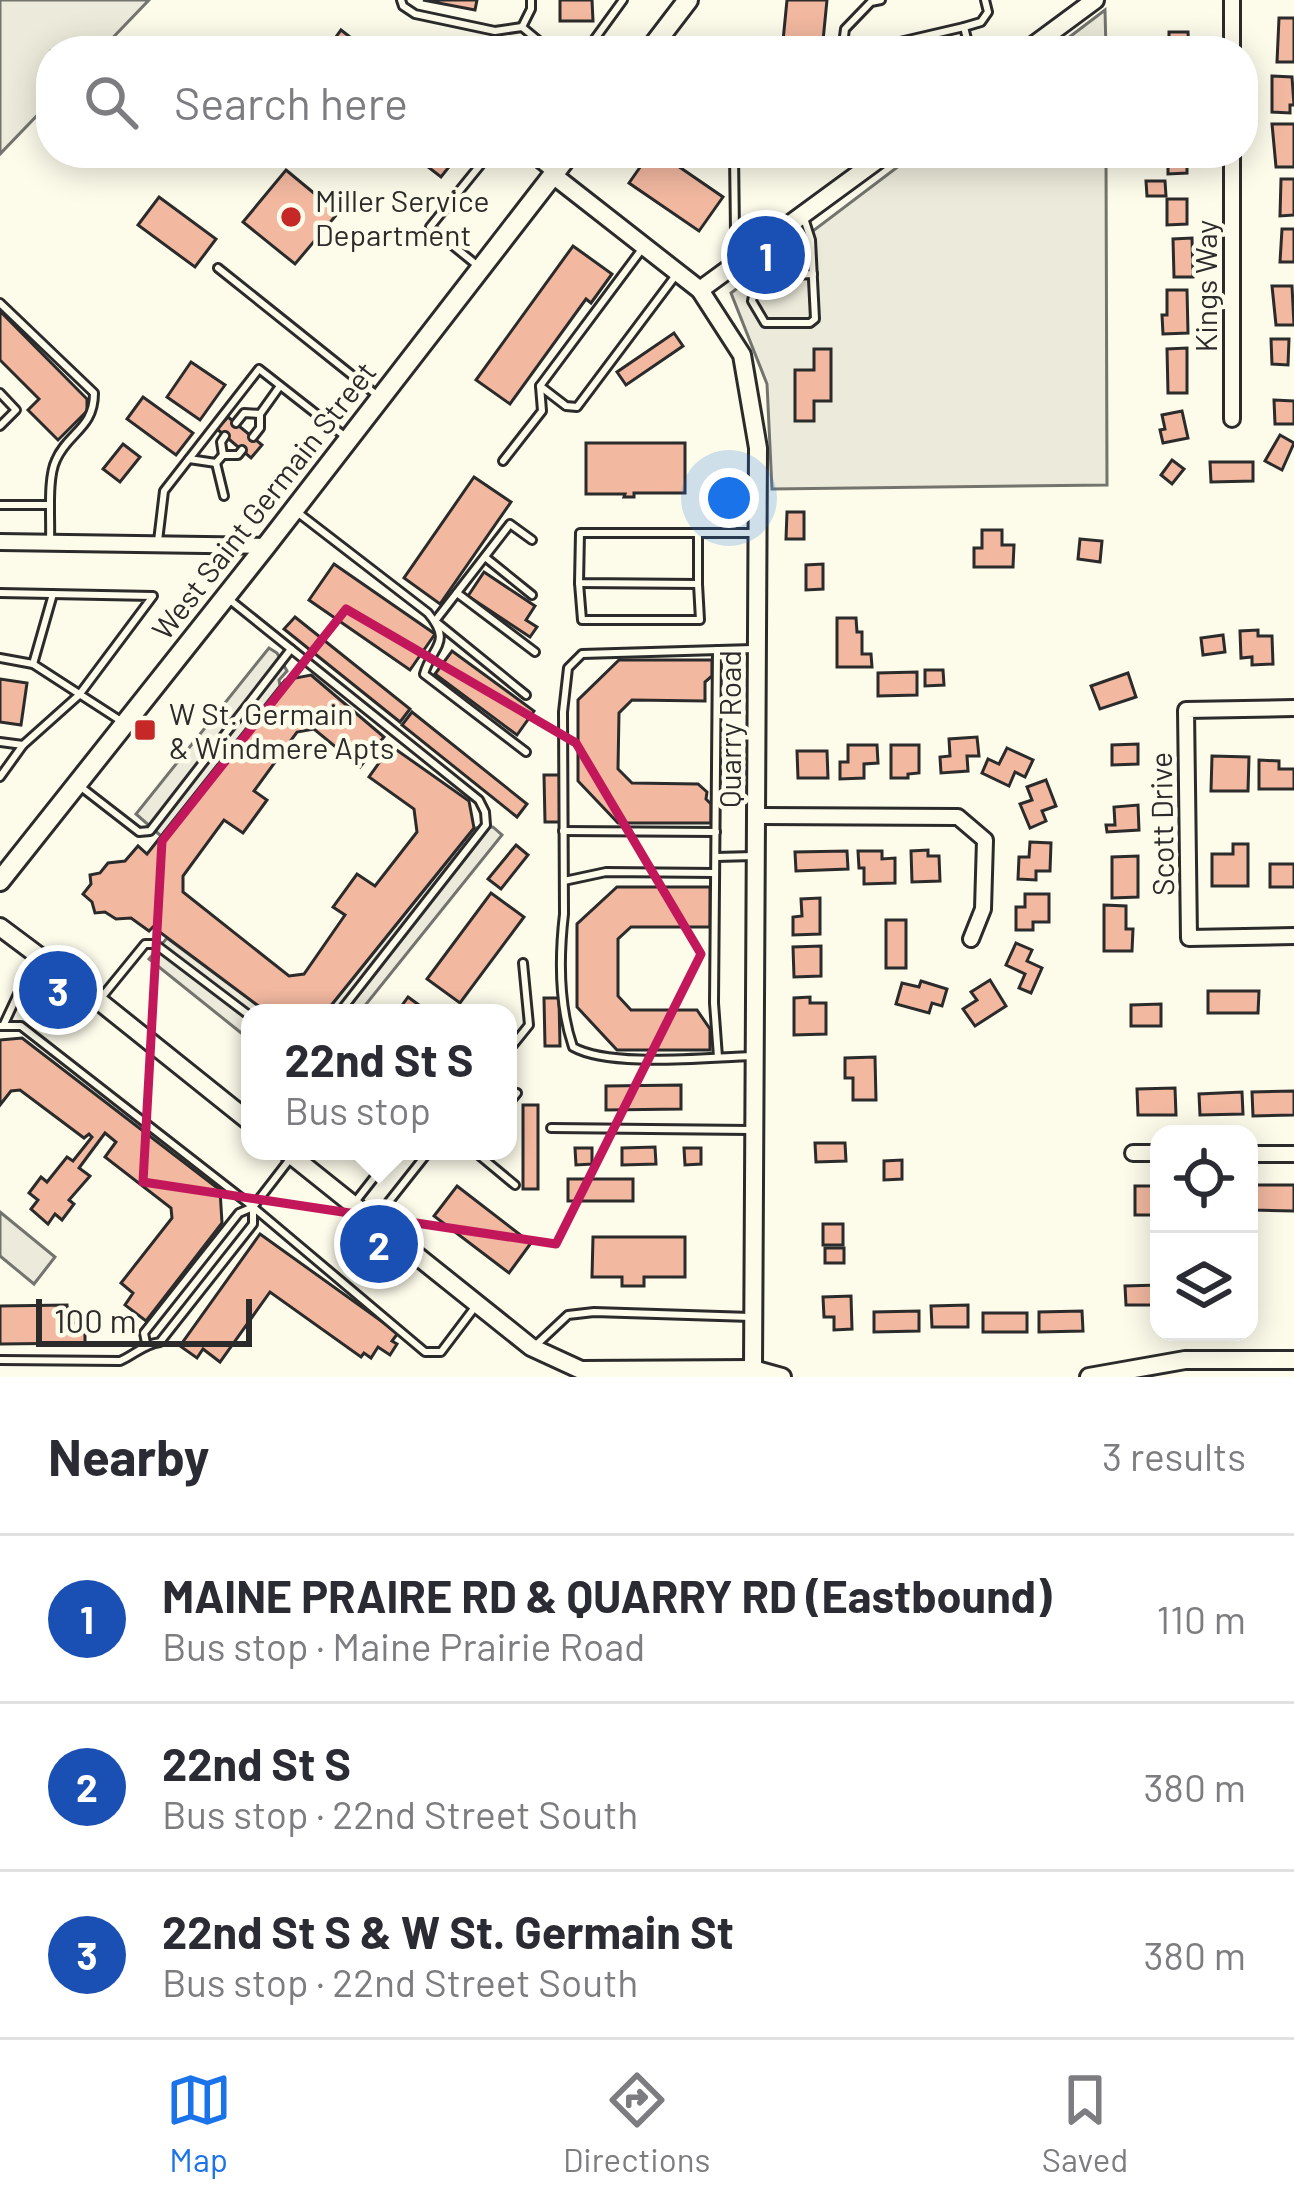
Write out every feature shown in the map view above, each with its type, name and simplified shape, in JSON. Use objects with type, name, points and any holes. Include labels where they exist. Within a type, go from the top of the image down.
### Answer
[{"type":"main road","points":[[661,36],[688,0]]},
{"type":"main road","name":"West Saint Germain Street","points":[[0,881],[558,168]]},
{"type":"street","points":[[1046,36],[1095,0]]},
{"type":"street","points":[[1232,0],[1232,36]]},
{"type":"street","points":[[700,290],[868,168]]},
{"type":"street","name":"Kings Way","points":[[1232,168],[1232,419]]},
{"type":"street","name":"Quarry Road","points":[[553,175],[700,290],[742,355],[758,448],[752,1369]]},
{"type":"street","points":[[0,542],[266,546]]},
{"type":"street","name":"Scott Drive","points":[[1294,707],[1186,710],[1189,938],[1294,937]]},
{"type":"street","points":[[756,816],[958,817],[985,840],[983,909],[970,938]]},
{"type":"street","points":[[0,927],[241,1111]]},
{"type":"street","points":[[1133,1153],[1150,1153]]},
{"type":"street","points":[[1258,1154],[1294,1154]]},
{"type":"street","points":[[297,1160],[533,1348],[581,1370],[752,1369],[782,1377]]},
{"type":"street","points":[[1089,1377],[1185,1360],[1294,1360]]},
{"type":"lane","points":[[401,0],[415,14],[495,31],[522,27],[533,36]]},
{"type":"lane","points":[[522,27],[531,0]]},
{"type":"lane","points":[[597,36],[623,0]]},
{"type":"lane","points":[[844,36],[845,29],[871,2],[881,0]]},
{"type":"lane","points":[[925,36],[981,22],[988,12],[985,0]]},
{"type":"lane","points":[[964,27],[966,36]]},
{"type":"lane","points":[[478,168],[430,227],[481,268]]},
{"type":"lane","points":[[544,168],[553,175]]},
{"type":"lane","points":[[734,168],[735,232],[757,277],[752,302],[765,323],[815,319],[811,240],[802,215]]},
{"type":"lane","points":[[503,461],[542,411],[540,386],[645,246]]},
{"type":"lane","points":[[218,268],[380,398]]},
{"type":"lane","points":[[540,386],[566,406],[577,407],[679,273]]},
{"type":"lane","points":[[757,277],[813,274]]},
{"type":"lane","points":[[0,303],[94,393],[89,420],[54,464],[50,543]]},
{"type":"lane","points":[[157,544],[164,491],[259,369],[349,440]]},
{"type":"lane","points":[[253,437],[260,428],[260,414],[280,386]]},
{"type":"lane","points":[[0,393],[16,410],[0,426]]},
{"type":"lane","points":[[236,423],[244,413],[260,414]]},
{"type":"lane","points":[[224,455],[221,442],[225,436]]},
{"type":"lane","points":[[216,463],[242,450]]},
{"type":"lane","points":[[189,460],[216,463]]},
{"type":"lane","points":[[216,463],[224,496]]},
{"type":"lane","points":[[0,505],[52,505]]},
{"type":"lane","points":[[294,510],[526,694]]},
{"type":"lane","points":[[435,621],[510,524],[532,540]]},
{"type":"lane","points":[[698,533],[700,620],[582,620],[580,533],[698,533],[758,533]]},
{"type":"lane","points":[[484,557],[532,595]]},
{"type":"lane","points":[[579,583],[698,584]]},
{"type":"lane","points":[[457,592],[535,652]]},
{"type":"lane","points":[[0,593],[153,596],[80,695],[23,746],[0,777]]},
{"type":"lane","points":[[33,664],[53,594]]},
{"type":"lane","points":[[226,597],[479,800],[485,812],[486,825],[346,1004]]},
{"type":"lane","points":[[435,621],[441,644],[424,674],[526,752]]},
{"type":"lane","points":[[78,785],[139,832],[150,831],[291,649]]},
{"type":"lane","points":[[754,1056],[644,1059],[587,1055],[573,1047],[565,1024],[561,942],[563,712],[568,668],[582,654],[757,649]]},
{"type":"lane","points":[[717,650],[714,1003],[718,1057]]},
{"type":"lane","points":[[0,658],[33,664],[125,724]]},
{"type":"lane","points":[[0,742],[23,746]]},
{"type":"lane","points":[[563,830],[716,832]]},
{"type":"lane","points":[[716,857],[756,856]]},
{"type":"lane","points":[[564,881],[605,872],[716,873]]},
{"type":"lane","points":[[99,1001],[146,944],[155,944],[241,1009]]},
{"type":"lane","points":[[45,959],[19,992],[2,1025],[22,1026],[253,1207],[425,1352],[441,1352],[478,1304]]},
{"type":"lane","points":[[517,1040],[529,1025],[523,964]]},
{"type":"lane","points":[[551,1128],[754,1130]]},
{"type":"lane","points":[[147,1344],[144,1334],[239,1213],[253,1207],[285,1160]]},
{"type":"lane","points":[[352,1204],[387,1160]]},
{"type":"lane","points":[[374,1221],[422,1160]]},
{"type":"lane","points":[[485,1160],[515,1185]]},
{"type":"lane","points":[[0,1360],[120,1361],[147,1344],[160,1342],[253,1224],[253,1207]]},
{"type":"lane","points":[[533,1348],[568,1315],[753,1317]]},
{"type":"highlighted area","points":[[346,609],[576,743],[701,954],[556,1244],[143,1182],[162,841]]},
{"type":"shaded area","points":[[0,0],[149,0],[114,36],[36,36],[36,117],[0,154]]},
{"type":"shaded area","points":[[1105,10],[1106,36],[1071,36]]},
{"type":"shaded area","points":[[896,168],[1106,168],[1107,485],[772,489],[767,384],[731,293]]},
{"type":"shaded area","points":[[269,648],[287,671],[280,686],[161,836],[136,814]]},
{"type":"shaded area","points":[[493,827],[502,835],[366,1004],[332,1004],[474,828]]},
{"type":"shaded area","points":[[167,938],[256,1004],[241,1004],[241,1033],[149,959]]},
{"type":"shaded area","points":[[0,1212],[55,1257],[34,1284],[0,1256]]},
{"type":"building","points":[[423,0],[477,0],[475,10]]},
{"type":"building","points":[[560,0],[592,0],[593,21],[560,21]]},
{"type":"building","points":[[787,0],[827,0],[823,36],[783,36]]},
{"type":"building","points":[[1279,18],[1294,18],[1294,62],[1277,62]]},
{"type":"building","points":[[1272,76],[1292,77],[1290,113],[1272,112]]},
{"type":"building","points":[[1272,124],[1294,124],[1294,167],[1276,167]]},
{"type":"building","points":[[640,168],[681,168],[723,197],[699,231],[629,183]]},
{"type":"building","points":[[1168,168],[1187,168],[1187,173],[1168,174]]},
{"type":"building","name":"Miller Service Department","points":[[286,170],[338,213],[295,264],[243,222]]},
{"type":"building","points":[[1281,179],[1294,179],[1294,215],[1280,216]]},
{"type":"building","points":[[1146,181],[1165,181],[1166,196],[1147,196]]},
{"type":"building","points":[[159,197],[216,239],[195,267],[138,225]]},
{"type":"building","points":[[1167,199],[1187,199],[1187,224],[1167,225]]},
{"type":"building","points":[[1282,229],[1294,229],[1294,262],[1280,262]]},
{"type":"building","points":[[1192,238],[1193,277],[1174,277],[1173,239]]},
{"type":"building","points":[[573,246],[612,274],[591,303],[586,299],[510,404],[476,380]]},
{"type":"building","points":[[1272,286],[1292,286],[1294,325],[1276,325]]},
{"type":"building","points":[[1167,290],[1187,290],[1188,333],[1163,334]]},
{"type":"building","points":[[0,311],[87,399],[87,411],[58,440],[28,410],[39,399],[0,360]]},
{"type":"building","points":[[674,333],[683,346],[626,385],[617,372]]},
{"type":"building","points":[[1271,339],[1289,339],[1288,365],[1272,364]]},
{"type":"building","points":[[1187,348],[1187,393],[1168,393],[1167,349]]},
{"type":"building","points":[[814,349],[831,349],[831,401],[814,401],[814,421],[795,421],[795,370],[814,370]]},
{"type":"building","points":[[191,362],[225,385],[200,420],[167,397]]},
{"type":"building","points":[[143,397],[193,433],[176,455],[127,419]]},
{"type":"building","points":[[1274,400],[1294,401],[1294,424],[1275,424]]},
{"type":"building","points":[[1182,411],[1188,438],[1163,443],[1162,415]]},
{"type":"building","points":[[228,417],[262,445],[251,458],[217,429]]},
{"type":"building","points":[[1280,435],[1294,443],[1282,470],[1265,461]]},
{"type":"building","points":[[586,443],[685,443],[685,493],[586,494]]},
{"type":"building","points":[[123,444],[140,457],[120,482],[103,469]]},
{"type":"building","points":[[1172,460],[1184,469],[1172,484],[1161,475]]},
{"type":"building","points":[[1210,462],[1253,462],[1253,481],[1211,482]]},
{"type":"building","points":[[474,477],[511,502],[440,604],[404,578]]},
{"type":"building","points":[[787,512],[804,512],[804,539],[786,539]]},
{"type":"building","points":[[982,530],[1002,530],[1002,545],[1014,545],[1013,567],[974,567],[974,548],[982,548]]},
{"type":"building","points":[[1080,539],[1102,541],[1100,562],[1078,559]]},
{"type":"building","points":[[334,564],[435,634],[410,670],[309,600]]},
{"type":"building","points":[[823,564],[823,589],[806,590],[806,565]]},
{"type":"building","points":[[484,572],[535,606],[526,620],[537,627],[530,637],[468,596]]},
{"type":"building","points":[[295,617],[410,709],[400,722],[284,629]]},
{"type":"building","points":[[837,618],[856,618],[857,632],[862,632],[862,654],[871,654],[872,667],[837,667]]},
{"type":"building","points":[[1258,630],[1258,636],[1272,636],[1273,664],[1252,665],[1252,657],[1241,658],[1240,631]]},
{"type":"building","points":[[1223,635],[1225,652],[1203,655],[1201,638]]},
{"type":"building","points":[[452,651],[534,711],[517,735],[435,674]]},
{"type":"building","points":[[619,660],[712,660],[705,701],[632,700],[619,713],[618,769],[632,783],[698,784],[711,804],[711,823],[618,823],[578,781],[578,700]]},
{"type":"building","points":[[925,670],[943,670],[944,685],[925,686]]},
{"type":"building","points":[[917,672],[917,695],[878,696],[878,673]]},
{"type":"building","points":[[1128,673],[1136,697],[1100,709],[1091,686]]},
{"type":"building","points":[[311,675],[384,737],[360,767],[314,729],[297,732],[254,791],[267,800],[243,833],[224,820],[183,876],[183,892],[289,976],[304,974],[345,915],[333,907],[357,874],[375,886],[417,832],[414,809],[369,777],[391,746],[469,801],[474,828],[332,1004],[256,1004],[153,927],[149,931],[131,918],[95,913],[83,894],[91,884],[90,875],[100,873],[108,863],[125,861],[138,846],[147,854],[285,680]]},
{"type":"building","points":[[0,679],[27,683],[21,725],[0,722]]},
{"type":"building","points":[[412,712],[527,804],[517,817],[402,725]]},
{"type":"building","points":[[977,737],[979,756],[967,756],[968,771],[941,773],[940,757],[950,756],[949,739]]},
{"type":"building","points":[[1138,744],[1138,764],[1112,765],[1112,745]]},
{"type":"building","points":[[848,745],[877,745],[878,763],[864,764],[864,778],[840,779],[840,762],[848,762]]},
{"type":"building","points":[[891,745],[919,745],[919,773],[891,778]]},
{"type":"building","points":[[1007,748],[1033,760],[1025,777],[1015,772],[1009,786],[982,773],[988,759],[999,764]]},
{"type":"building","points":[[797,751],[827,751],[828,778],[798,778]]},
{"type":"building","points":[[1212,756],[1249,757],[1248,791],[1211,791]]},
{"type":"building","points":[[1259,760],[1279,761],[1279,769],[1294,769],[1294,789],[1259,789]]},
{"type":"building","points":[[544,775],[561,775],[562,822],[545,822]]},
{"type":"building","points":[[1046,780],[1056,806],[1042,811],[1046,821],[1030,828],[1020,804],[1032,800],[1027,787]]},
{"type":"building","points":[[1138,805],[1139,830],[1107,832],[1106,825],[1115,825],[1114,807]]},
{"type":"building","points":[[1030,842],[1051,843],[1050,871],[1036,871],[1036,880],[1018,879],[1019,857],[1029,857]]},
{"type":"building","points":[[1233,844],[1248,844],[1248,886],[1212,886],[1212,854],[1233,854]]},
{"type":"building","points":[[516,845],[528,855],[501,889],[488,879]]},
{"type":"building","points":[[928,850],[928,856],[939,856],[940,881],[912,882],[911,851]]},
{"type":"building","points":[[847,851],[848,869],[796,871],[795,852]]},
{"type":"building","points":[[858,851],[882,851],[882,859],[895,858],[895,883],[864,884]]},
{"type":"building","points":[[1138,856],[1138,897],[1112,898],[1112,857]]},
{"type":"building","points":[[1270,864],[1294,864],[1294,887],[1270,887]]},
{"type":"building","points":[[617,887],[710,887],[710,927],[631,927],[618,939],[618,996],[631,1010],[697,1010],[710,1029],[710,1050],[617,1050],[577,1007],[577,924]]},
{"type":"building","points":[[491,893],[524,917],[460,1003],[427,979]]},
{"type":"building","points":[[1025,894],[1049,894],[1049,922],[1033,922],[1033,930],[1016,930],[1016,907],[1025,907]]},
{"type":"building","points":[[820,898],[820,934],[793,935],[793,917],[802,916],[801,899]]},
{"type":"building","points":[[1104,905],[1126,906],[1126,929],[1133,929],[1132,951],[1104,951]]},
{"type":"building","points":[[886,920],[906,920],[906,968],[886,968]]},
{"type":"building","points":[[1016,943],[1032,950],[1027,961],[1042,968],[1031,993],[1019,988],[1025,974],[1006,965]]},
{"type":"building","points":[[821,946],[821,976],[794,977],[793,947]]},
{"type":"building","points":[[990,980],[1006,1006],[975,1026],[963,1009],[977,1000],[971,992]]},
{"type":"building","points":[[921,981],[947,989],[942,1006],[932,1003],[929,1013],[896,1004],[902,983],[919,987]]},
{"type":"building","points":[[1208,991],[1259,991],[1258,1013],[1208,1013]]},
{"type":"building","points":[[810,997],[810,1003],[826,1003],[826,1034],[794,1035],[794,998]]},
{"type":"building","points":[[544,998],[559,998],[560,1046],[545,1046]]},
{"type":"building","points":[[1161,1004],[1161,1026],[1131,1026],[1131,1005]]},
{"type":"building","points":[[22,1038],[220,1190],[222,1223],[146,1321],[125,1305],[133,1293],[121,1283],[172,1218],[171,1208],[105,1157],[116,1142],[105,1133],[79,1168],[90,1176],[69,1200],[74,1204],[62,1220],[55,1214],[48,1224],[31,1209],[38,1200],[29,1193],[41,1177],[47,1182],[92,1137],[84,1138],[20,1090],[11,1091],[0,1105],[0,1040]]},
{"type":"building","points":[[875,1057],[876,1100],[853,1100],[853,1078],[845,1078],[845,1058]]},
{"type":"building","points":[[681,1085],[681,1109],[606,1110],[606,1086]]},
{"type":"building","points":[[1175,1088],[1176,1115],[1138,1115],[1137,1089]]},
{"type":"building","points":[[1294,1091],[1294,1115],[1253,1116],[1252,1092]]},
{"type":"building","points":[[1242,1092],[1243,1114],[1200,1115],[1199,1094]]},
{"type":"building","points":[[523,1105],[538,1105],[538,1189],[523,1189]]},
{"type":"building","points":[[815,1143],[845,1143],[846,1161],[816,1162]]},
{"type":"building","points":[[655,1147],[656,1164],[622,1165],[622,1148]]},
{"type":"building","points":[[575,1148],[592,1148],[592,1164],[576,1165]]},
{"type":"building","points":[[684,1148],[701,1148],[701,1164],[685,1165]]},
{"type":"building","points":[[902,1160],[902,1179],[884,1180],[884,1161]]},
{"type":"building","points":[[568,1179],[633,1179],[633,1201],[568,1201]]},
{"type":"building","points":[[1258,1185],[1294,1185],[1294,1211],[1258,1210]]},
{"type":"building","points":[[457,1186],[531,1243],[509,1273],[434,1216]]},
{"type":"building","points":[[1135,1186],[1150,1186],[1150,1215],[1135,1215]]},
{"type":"building","points":[[823,1224],[843,1224],[843,1245],[823,1245]]},
{"type":"building","points":[[260,1234],[398,1333],[390,1355],[378,1347],[371,1358],[364,1353],[361,1357],[270,1292],[220,1362],[203,1349],[197,1358],[180,1346]]},
{"type":"building","points":[[593,1237],[685,1237],[685,1277],[644,1277],[644,1286],[622,1286],[622,1277],[592,1277]]},
{"type":"building","points":[[825,1248],[844,1248],[844,1263],[825,1263]]},
{"type":"building","points":[[1150,1285],[1150,1305],[1126,1305],[1125,1286]]},
{"type":"building","points":[[851,1296],[852,1329],[834,1330],[834,1317],[824,1317],[823,1297]]},
{"type":"building","points":[[67,1305],[73,1323],[85,1323],[85,1343],[0,1344],[0,1306]]},
{"type":"building","points":[[968,1305],[968,1327],[932,1327],[931,1306]]},
{"type":"building","points":[[919,1311],[919,1331],[874,1332],[874,1312]]},
{"type":"building","points":[[1082,1311],[1083,1331],[1039,1332],[1039,1312]]},
{"type":"building","points":[[983,1313],[1027,1313],[1027,1332],[983,1332]]},
{"type":"place","name":"Miller Service Department","points":[[291,217]]},
{"type":"place","name":"MAINE PRAIRE RD & QUARRY RD (Eastbound)","points":[[766,255]]},
{"type":"place","name":"W St. Germain & Windmere Apts","points":[[145,730]]},
{"type":"place","name":"22nd St S & W St. Germain St","points":[[58,990]]},
{"type":"place","name":"22nd St S","points":[[379,1244]]}]
